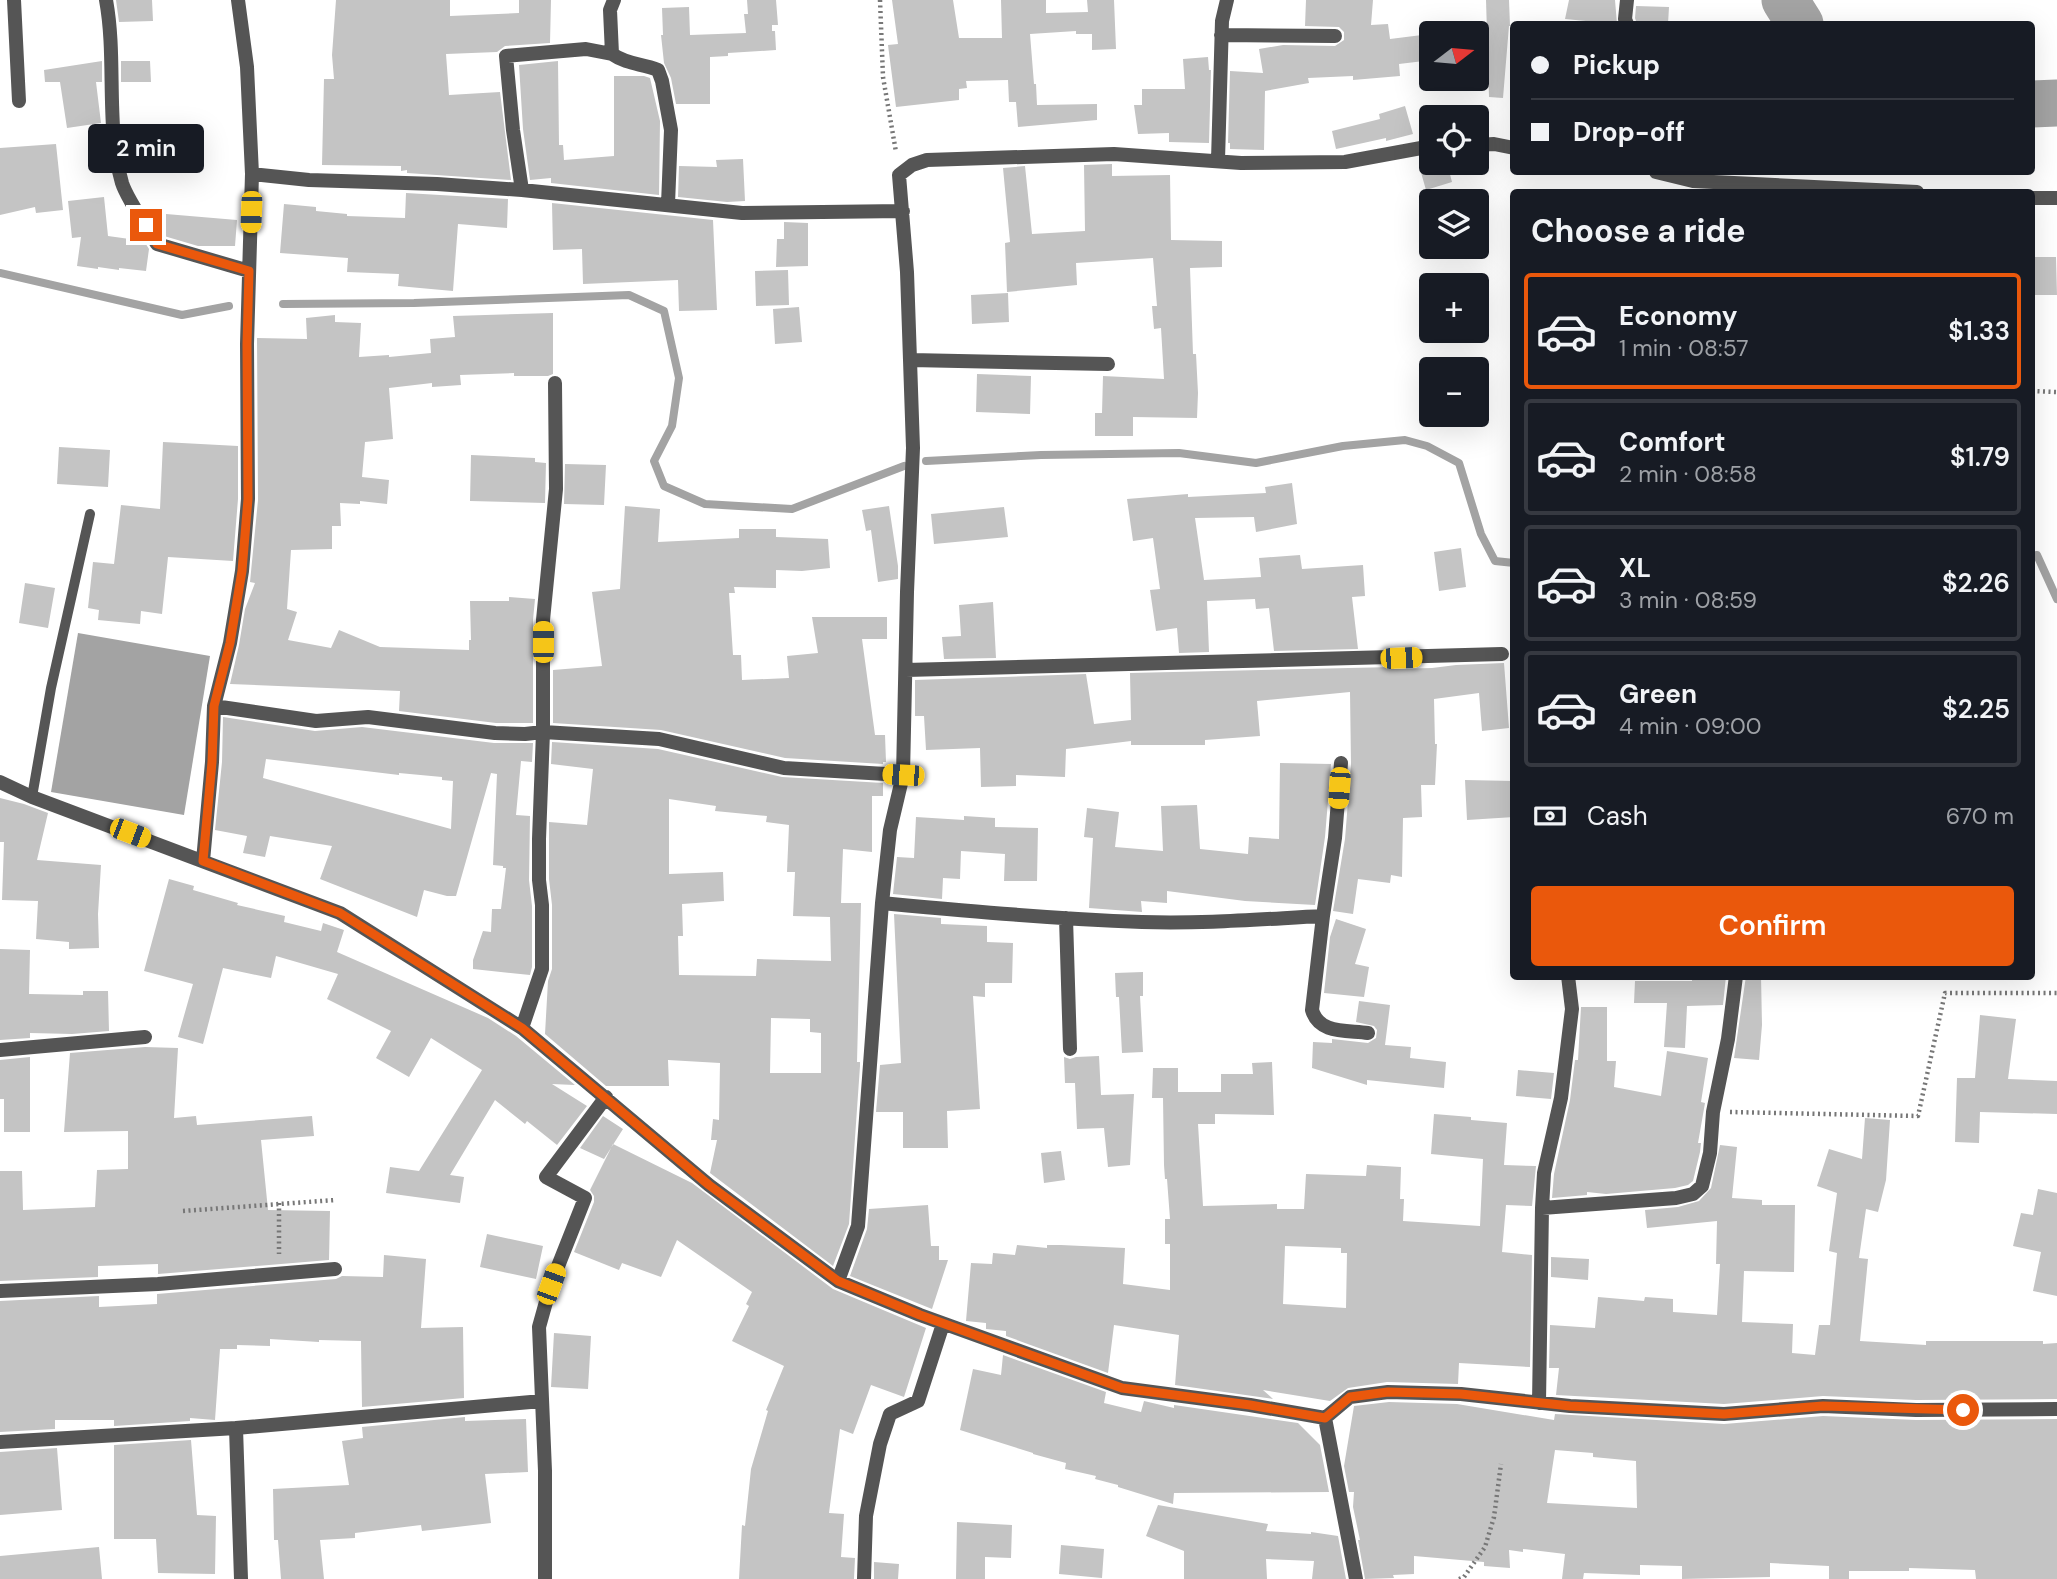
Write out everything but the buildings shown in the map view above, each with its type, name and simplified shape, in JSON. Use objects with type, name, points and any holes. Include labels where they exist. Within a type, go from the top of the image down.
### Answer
[{"type":"street","points":[[15,0],[19,101]]},
{"type":"street","points":[[106,0],[111,24],[114,135],[122,185],[157,244],[249,271]]},
{"type":"street","points":[[203,861],[214,706],[230,643],[240,583],[248,499],[247,344],[252,174],[247,67],[238,0]]},
{"type":"street","points":[[612,54],[611,10],[614,0]]},
{"type":"street","points":[[1218,160],[1221,35],[1227,0]]},
{"type":"street","points":[[1626,21],[1627,0]]},
{"type":"street","points":[[1221,35],[1335,36]]},
{"type":"street","points":[[522,190],[506,55],[586,49],[612,54],[624,62],[658,70],[671,130],[668,204]]},
{"type":"street","points":[[1489,144],[1510,147]]},
{"type":"street","points":[[838,1281],[858,1226],[882,903],[890,830],[903,775],[906,592],[913,448],[911,360],[900,175],[912,165],[927,160],[1114,154],[1241,163],[1345,162],[1419,148]]},
{"type":"street","points":[[252,174],[309,180],[522,190],[742,214],[903,211]]},
{"type":"street","points":[[1672,175],[1693,181],[1792,189]]},
{"type":"street","points":[[2035,198],[2057,198]]},
{"type":"street","points":[[911,360],[1108,365]]},
{"type":"street","points":[[522,1028],[542,969],[538,839],[543,732],[543,620],[556,489],[555,383]]},
{"type":"street","points":[[906,670],[1325,661],[1502,654]]},
{"type":"street","points":[[214,706],[316,721],[368,717],[495,733],[543,732],[659,739],[784,768],[903,775]]},
{"type":"street","points":[[1341,763],[1335,838],[1312,1010],[1315,1019],[1323,1027],[1368,1033]]},
{"type":"street","points":[[0,782],[32,797],[340,913],[522,1028],[709,1185],[838,1281],[943,1324],[1122,1388],[1325,1418],[1350,1397],[1388,1392],[1461,1394],[1570,1406],[1724,1414],[1823,1406],[1916,1410],[2057,1409]]},
{"type":"street","points":[[882,903],[1144,922],[1323,916]]},
{"type":"street","points":[[1066,918],[1070,1049]]},
{"type":"street","points":[[1539,1403],[1542,1208],[1545,1173],[1561,1098],[1572,1009],[1568,980]]},
{"type":"street","points":[[1542,1208],[1676,1198],[1693,1194],[1702,1186],[1710,1153],[1713,1112],[1728,1039],[1735,980]]},
{"type":"street","points":[[0,1050],[145,1037]]},
{"type":"street","points":[[545,1579],[539,1327],[551,1284],[585,1198],[546,1177],[606,1097]]},
{"type":"street","points":[[0,1291],[158,1284],[335,1269]]},
{"type":"street","points":[[864,1579],[866,1516],[880,1444],[890,1414],[918,1401],[943,1324]]},
{"type":"street","points":[[0,1442],[236,1428],[542,1401]]},
{"type":"street","points":[[1325,1418],[1356,1579]]},
{"type":"street","points":[[236,1428],[241,1579]]},
{"type":"lane","points":[[32,797],[51,688],[90,514]]},
{"type":"path","points":[[880,0],[883,77],[900,175]]},
{"type":"path","points":[[2035,391],[2057,392]]},
{"type":"path","points":[[1713,1112],[1918,1116],[1945,993],[2057,993]]},
{"type":"path","points":[[183,1211],[335,1200]]},
{"type":"path","points":[[279,1203],[279,1273]]},
{"type":"path","points":[[1459,1579],[1464,1577],[1485,1547],[1494,1517],[1501,1464]]},
{"type":"shaded area","points":[[78,633],[210,656],[184,815],[51,792]]},
{"type":"waterway","points":[[1785,0],[1798,21]]},
{"type":"waterway","points":[[2035,104],[2057,103]]},
{"type":"waterway","points":[[0,273],[182,315],[229,306]]},
{"type":"waterway","points":[[283,304],[414,303],[629,295],[664,311],[679,378],[672,426],[654,461],[664,486],[705,504],[792,509],[904,466]]},
{"type":"waterway","points":[[926,461],[1041,455],[1179,453],[1256,463],[1343,446],[1405,440],[1427,446],[1459,463],[1481,534],[1495,561],[1510,563]]},
{"type":"waterway","points":[[2035,555],[2057,599]]},
{"type":"route","points":[[146,225],[157,244],[249,271],[248,499],[242,571],[230,643],[214,706],[203,861],[340,913],[522,1028],[709,1185],[838,1281],[920,1315],[1122,1388],[1325,1418],[1350,1397],[1388,1392],[1461,1394],[1570,1406],[1724,1414],[1823,1406],[1963,1410]]}]
